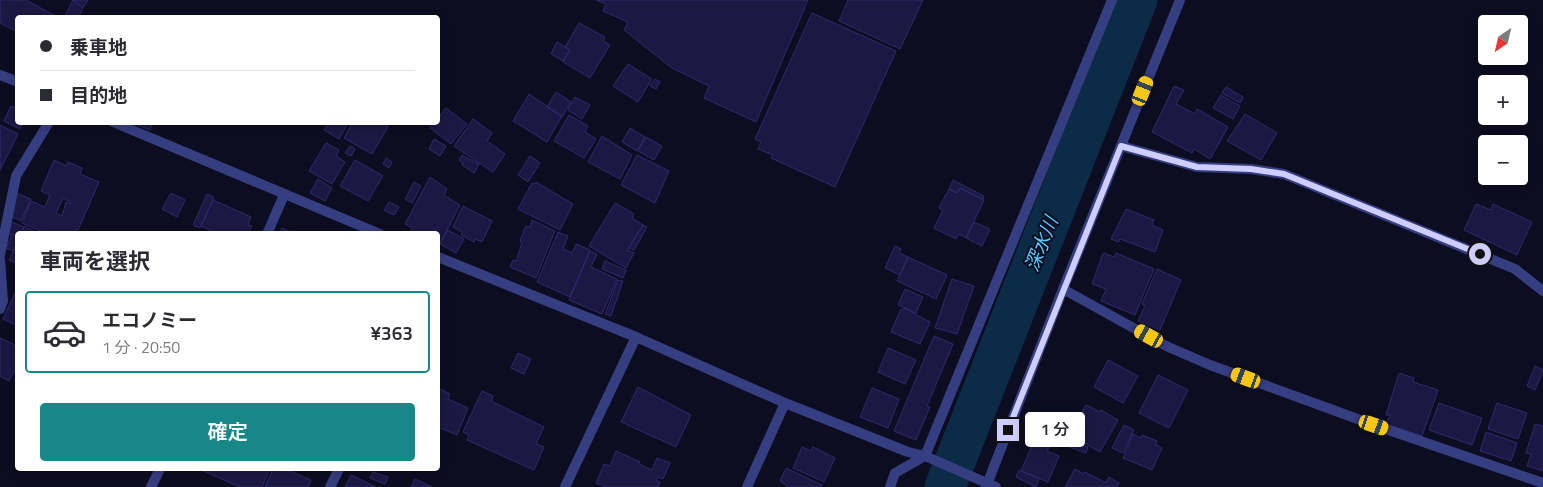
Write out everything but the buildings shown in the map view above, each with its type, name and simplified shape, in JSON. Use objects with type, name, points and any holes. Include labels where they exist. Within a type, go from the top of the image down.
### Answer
[{"type":"street","points":[[890,487],[896,473],[925,456],[1112,0]]},
{"type":"street","points":[[440,258],[636,337],[785,403],[908,452],[925,456],[990,486],[1063,289],[1180,0]]},
{"type":"street","points":[[0,75],[15,81]]},
{"type":"street","points":[[0,255],[16,176],[47,125]]},
{"type":"street","points":[[120,125],[373,231]]},
{"type":"street","points":[[1121,146],[1197,167],[1251,169],[1284,174],[1515,269],[1543,291]]},
{"type":"street","points":[[268,231],[284,195]]},
{"type":"street","points":[[0,259],[4,301],[0,309]]},
{"type":"street","points":[[1063,289],[1166,346],[1210,365],[1374,425],[1543,483]]},
{"type":"street","points":[[564,487],[636,337]]},
{"type":"street","points":[[748,487],[785,403]]},
{"type":"street","points":[[151,487],[159,471]]},
{"type":"street","points":[[330,487],[338,471]]},
{"type":"waterway","name":"深水川","points":[[945,487],[1137,0]]},
{"type":"route","points":[[1008,430],[1121,146],[1197,167],[1251,169],[1284,174],[1480,254]]}]
